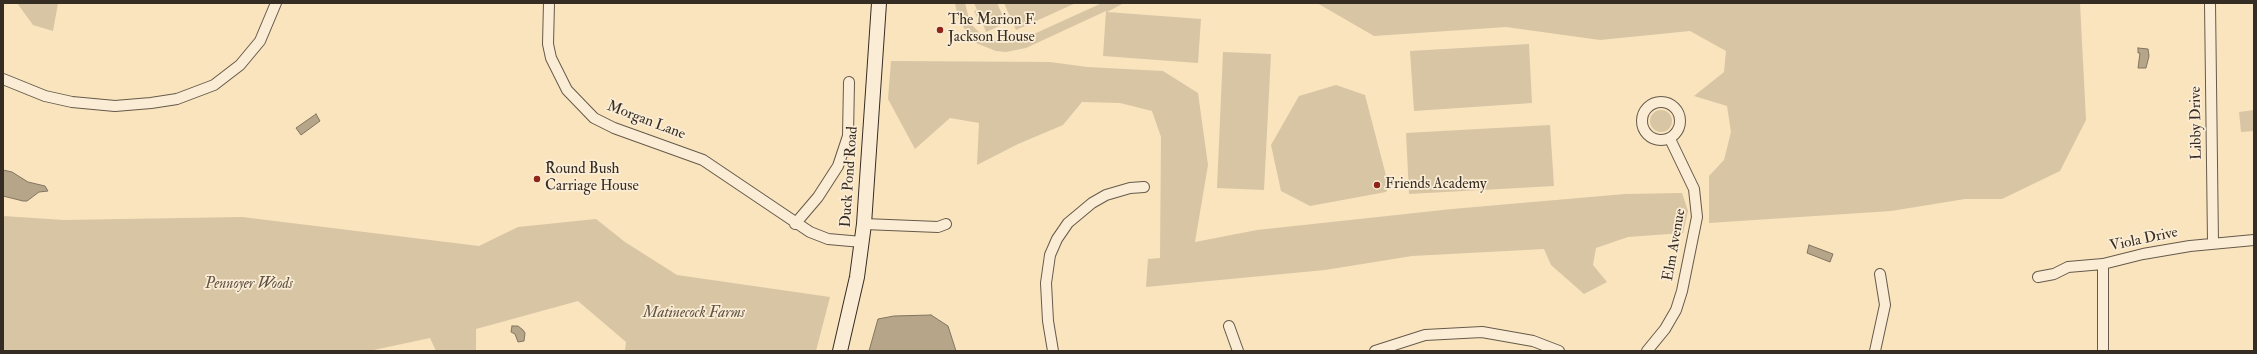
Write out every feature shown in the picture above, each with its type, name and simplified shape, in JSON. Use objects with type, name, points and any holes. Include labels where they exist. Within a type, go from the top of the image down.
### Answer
[{"type":"street","points":[[3,79],[46,96],[72,102],[115,106],[151,104],[177,99],[214,85],[240,65],[260,41],[276,3]]},
{"type":"street","name":"Morgan Lane","points":[[550,3],[548,44],[551,58],[567,90],[594,118],[614,128],[703,160],[795,224],[828,239],[862,242]]},
{"type":"street","name":"Duck Pond Road","points":[[840,351],[848,321],[862,242],[879,3]]},
{"type":"street","name":"Libby Drive","points":[[2210,3],[2213,243]]},
{"type":"street","points":[[795,224],[818,198],[838,166],[848,136],[849,82]]},
{"type":"street","name":"Elm Avenue","points":[[1647,351],[1665,329],[1676,310],[1682,291],[1697,217],[1694,189],[1670,139]]},
{"type":"street","points":[[1053,351],[1048,320],[1046,283],[1050,255],[1057,239],[1068,223],[1092,203],[1106,195],[1130,188],[1144,187]]},
{"type":"street","points":[[864,224],[938,227],[946,224]]},
{"type":"street","name":"Viola Drive","points":[[2103,351],[2103,264],[2143,254],[2213,243],[2254,240]]},
{"type":"street","points":[[2038,277],[2054,274],[2068,267],[2103,264]]},
{"type":"street","points":[[1875,351],[1885,305],[1880,274]]},
{"type":"street","points":[[1229,326],[1238,351]]},
{"type":"street","points":[[1375,351],[1425,336],[1482,332],[1532,341],[1559,351]]},
{"type":"green space","points":[[17,3],[58,3],[53,31],[33,25]]},
{"type":"green space","points":[[955,3],[965,3],[970,23],[982,35],[990,39],[1006,43],[1023,39],[1102,3],[1124,3],[1107,12],[1201,19],[1198,63],[1103,56],[1106,11],[1026,48],[1006,52],[996,51],[976,43],[969,36],[958,18]]},
{"type":"green space","points":[[974,3],[997,3],[1006,23],[986,32],[980,16],[977,17],[974,11],[977,10]]},
{"type":"green space","points":[[1004,3],[1076,3],[1016,30]]},
{"type":"green space","points":[[1317,3],[2080,3],[2086,120],[2060,171],[2002,199],[1965,199],[1891,211],[1709,223],[1709,176],[1724,160],[1731,132],[1727,106],[1694,96],[1724,72],[1726,51],[1690,31],[1600,40],[1506,27],[1374,36]]},
{"type":"green space","points":[[1529,44],[1532,103],[1414,111],[1410,51]]},
{"type":"green space","points":[[1223,52],[1271,54],[1264,190],[1217,188]]},
{"type":"green space","points":[[891,61],[1050,62],[1087,67],[1163,71],[1198,93],[1208,165],[1195,242],[1257,230],[1452,209],[1625,194],[1682,193],[1688,211],[1683,233],[1628,237],[1596,248],[1593,265],[1607,282],[1584,294],[1551,265],[1544,249],[1412,256],[1325,270],[1146,287],[1148,259],[1160,258],[1161,137],[1152,111],[1120,103],[1082,102],[1063,125],[1018,144],[977,165],[979,123],[950,118],[915,149],[888,99]]},
{"type":"green space","points":[[1336,85],[1365,95],[1389,187],[1386,192],[1310,206],[1281,191],[1271,145],[1299,96]]},
{"type":"green space","points":[[1661,110],[1665,111],[1671,117],[1671,125],[1665,131],[1661,132],[1657,131],[1651,125],[1650,121],[1651,117],[1657,111]]},
{"type":"green space","points":[[2254,110],[2254,131],[2241,132],[2239,112]]},
{"type":"green space","points":[[1550,125],[1554,186],[1409,194],[1406,133]]},
{"type":"green space","name":"Pennoyer Woods","points":[[3,216],[64,220],[242,217],[479,246],[518,227],[596,219],[625,242],[677,275],[830,297],[816,351],[625,351],[626,342],[578,301],[476,329],[476,351],[436,351],[430,338],[369,351],[3,351]]},
{"type":"shaded area","points":[[2138,48],[2148,49],[2149,56],[2146,68],[2138,68],[2140,53],[2138,53]]},
{"type":"shaded area","points":[[316,114],[320,121],[301,135],[296,128]]},
{"type":"shaded area","points":[[3,170],[12,172],[28,182],[45,186],[48,191],[39,192],[27,201],[3,196]]},
{"type":"shaded area","points":[[1809,245],[1833,254],[1830,262],[1807,253]]},
{"type":"shaded area","points":[[931,315],[948,326],[956,351],[869,351],[878,319],[894,316]]},
{"type":"shaded area","points":[[512,326],[518,326],[523,330],[525,333],[524,341],[518,342],[515,334],[511,332]]},
{"type":"place","name":"The Marion F. Jackson House","points":[[940,30]]},
{"type":"place","name":"Round Bush Carriage House","points":[[537,179]]},
{"type":"place","name":"Friends Academy","points":[[1377,185]]},
{"type":"park label","name":"Matinecock Farms","points":[[694,314]]}]
